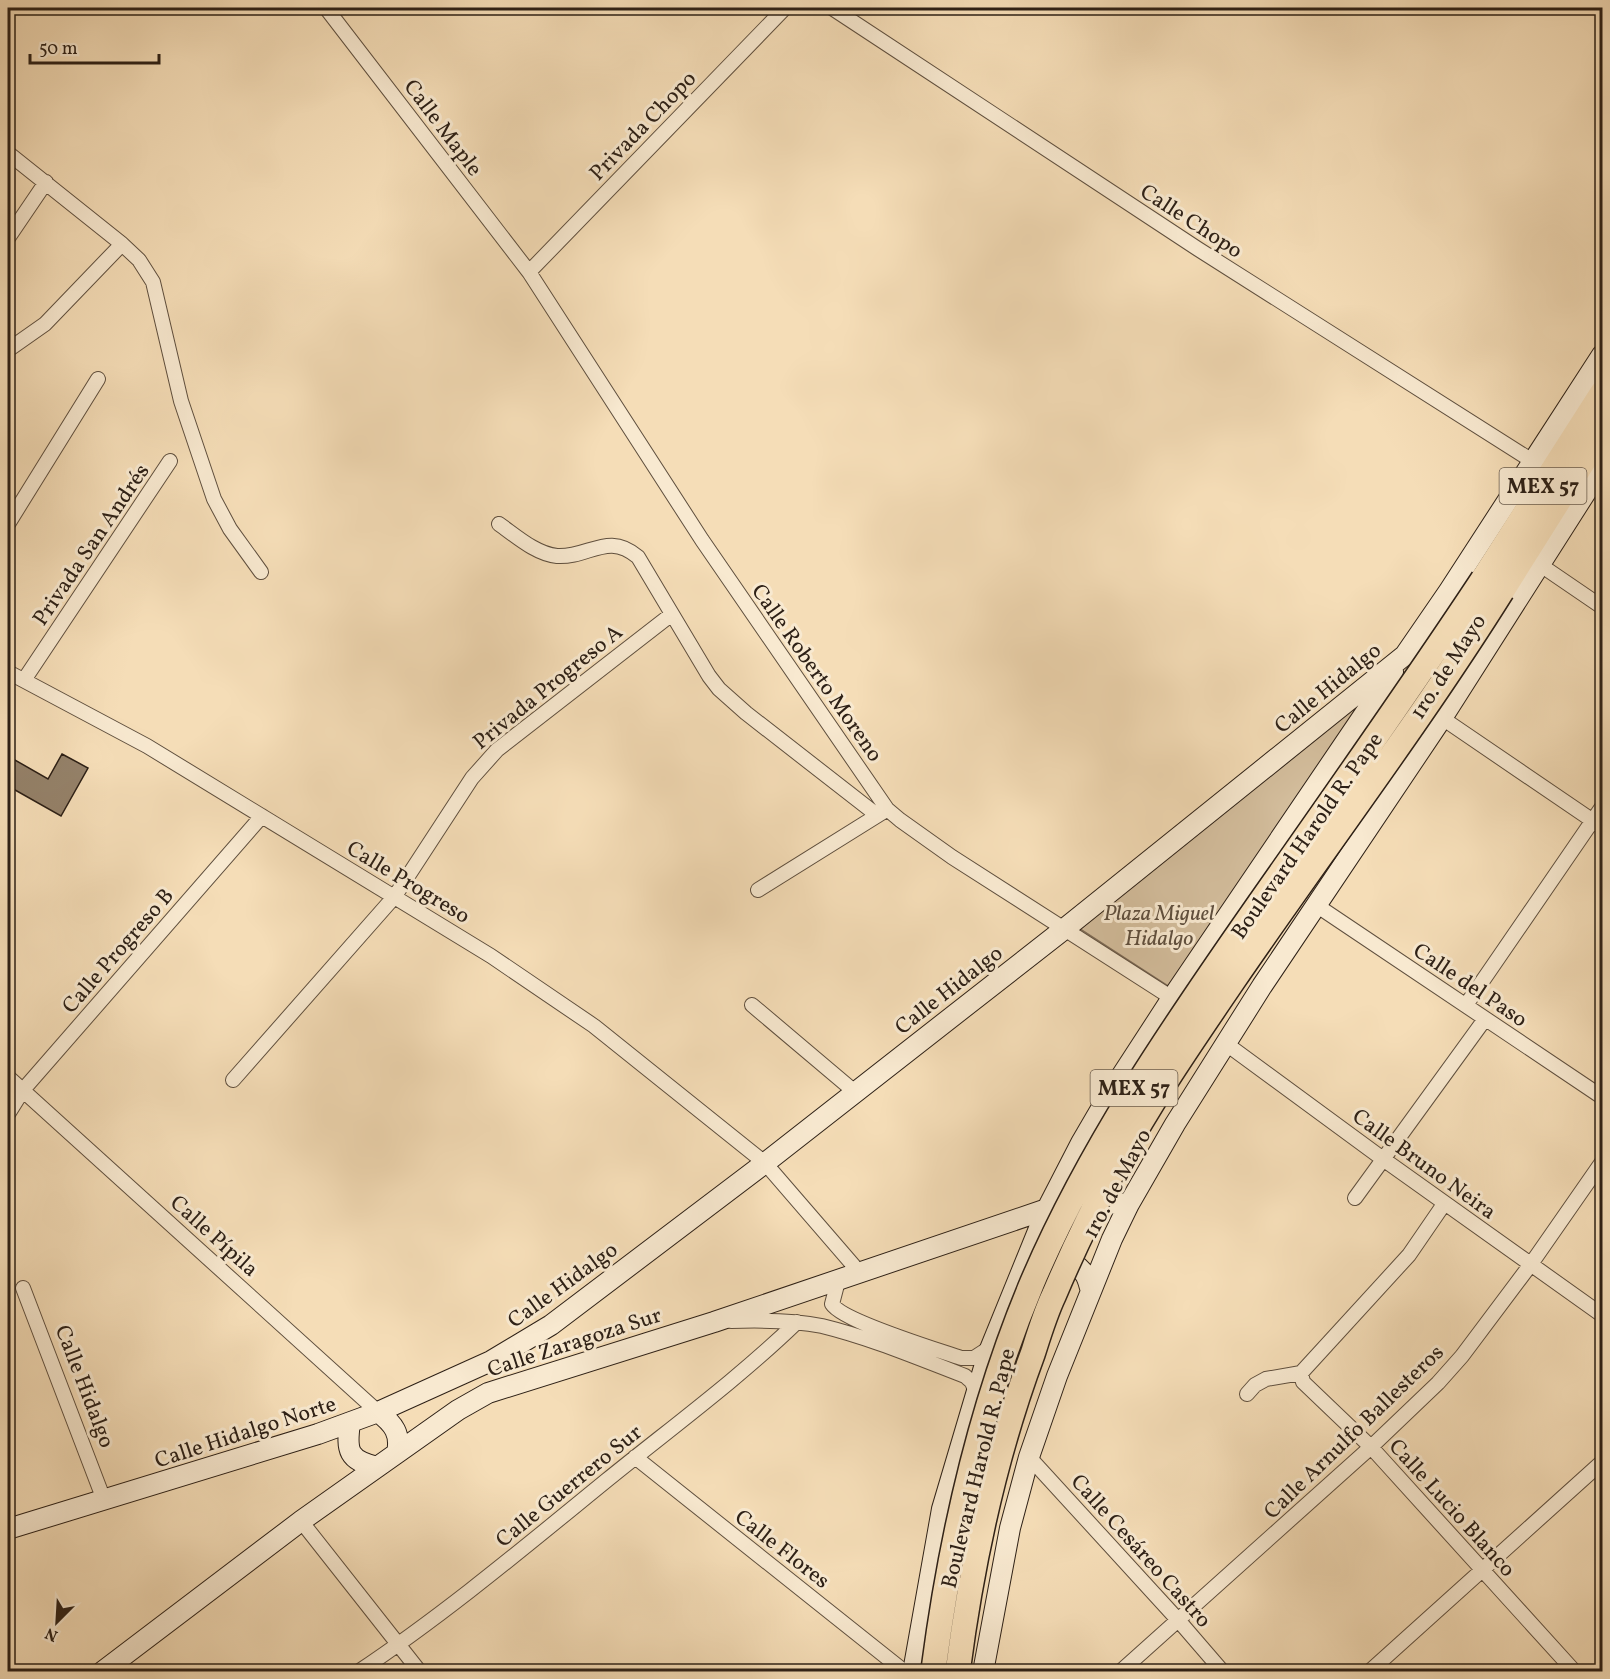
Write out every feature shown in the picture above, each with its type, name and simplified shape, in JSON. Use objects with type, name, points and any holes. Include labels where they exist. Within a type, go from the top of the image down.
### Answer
[{"type":"highway","name":"Boulevard Harold R. Pape","points":[[958,1670],[977,1546],[999,1458],[1021,1386],[1053,1297],[1098,1202],[1142,1121],[1187,1048],[1288,900],[1468,645],[1492,585],[1602,393]]},
{"type":"highway","name":"Boulevard Harold R. Pape","points":[[917,1670],[942,1606],[958,1528],[996,1381],[1032,1282],[1067,1208],[1113,1121],[1191,1000],[1438,647],[1492,585],[1602,432]]},
{"type":"main road","name":"Calle Hidalgo","points":[[491,1361],[551,1325],[765,1163],[1063,930],[1405,655],[1534,462],[1602,355]]},
{"type":"main road","name":"1ro. de Mayo","points":[[983,1671],[1010,1528],[1029,1457],[1057,1377],[1112,1239],[1129,1204],[1225,1043],[1443,718],[1602,467]]},
{"type":"main road","points":[[917,1670],[942,1509],[991,1347],[1047,1209],[1109,1095],[1172,998],[1405,655]]},
{"type":"main road","name":"Calle Zaragoza Sur","points":[[102,1671],[301,1521],[458,1410],[488,1393],[714,1322],[1047,1209],[1077,1202],[1129,1204]]},
{"type":"main road","points":[[1025,1263],[1036,1256],[1050,1254],[1062,1256],[1085,1274],[1091,1291]]},
{"type":"main road","name":"Calle Hidalgo Norte","points":[[8,1529],[350,1423],[491,1361]]},
{"type":"main road","points":[[378,1412],[389,1420],[396,1430],[399,1441],[397,1453]]},
{"type":"main road","points":[[350,1423],[348,1442],[351,1455],[364,1464],[377,1467]]},
{"type":"street","name":"Calle Maple","points":[[326,8],[529,272]]},
{"type":"street","name":"Privada Chopo","points":[[529,272],[785,8]]},
{"type":"street","name":"Calle Chopo","points":[[832,8],[1198,249],[1534,462]]},
{"type":"street","points":[[8,153],[122,244],[139,260],[153,282],[181,401],[214,499],[221,515],[261,572]]},
{"type":"street","points":[[8,238],[46,182]]},
{"type":"street","points":[[8,350],[45,324],[122,244]]},
{"type":"street","name":"Calle Roberto Moreno","points":[[529,272],[702,540],[882,812],[900,820],[1063,930],[1172,998]]},
{"type":"street","points":[[8,524],[98,379]]},
{"type":"street","name":"Privada San Andrés","points":[[24,680],[170,460]]},
{"type":"street","points":[[499,524],[533,547],[555,556],[566,556],[609,544],[630,550],[638,557],[709,676],[730,700],[882,812],[758,890]]},
{"type":"street","points":[[1539,564],[1602,607]]},
{"type":"street","name":"Privada Progreso A","points":[[233,1080],[395,896],[484,763],[497,750],[672,614]]},
{"type":"street","name":"Calle Progreso","points":[[8,672],[147,746],[491,956],[594,1026],[765,1163],[860,1273]]},
{"type":"street","points":[[1443,718],[1598,824]]},
{"type":"street","points":[[1466,1005],[1598,824],[1602,807]]},
{"type":"street","name":"Calle Progreso B","points":[[8,1114],[23,1090],[262,816]]},
{"type":"street","name":"Calle del Paso","points":[[1316,905],[1602,1097]]},
{"type":"street","points":[[752,1005],[855,1092]]},
{"type":"street","points":[[1355,1198],[1485,1019]]},
{"type":"street","name":"Calle Bruno Neira","points":[[1225,1043],[1444,1204],[1602,1315]]},
{"type":"street","name":"Calle Pípila","points":[[8,1077],[378,1412]]},
{"type":"street","name":"Calle Arnulfo Ballesteros","points":[[1120,1671],[1179,1621],[1371,1447],[1450,1370],[1531,1263],[1602,1162]]},
{"type":"street","points":[[1247,1394],[1255,1384],[1266,1379],[1301,1373],[1409,1255],[1444,1204]]},
{"type":"street","points":[[838,1281],[832,1305],[840,1313],[857,1321],[961,1358],[974,1358],[991,1347]]},
{"type":"street","name":"Calle Hidalgo","points":[[22,1288],[104,1500]]},
{"type":"street","points":[[714,1322],[761,1320],[821,1326],[894,1348],[965,1376],[972,1382],[976,1393]]},
{"type":"street","name":"Calle Guerrero Sur","points":[[358,1671],[400,1644],[482,1581],[753,1362],[797,1322]]},
{"type":"street","name":"Calle Lucio Blanco","points":[[1301,1373],[1303,1382],[1371,1447],[1575,1671]]},
{"type":"street","name":"Calle Flores","points":[[635,1457],[917,1670]]},
{"type":"street","name":"Calle Cesáreo Castro","points":[[1029,1457],[1222,1671]]},
{"type":"street","points":[[1369,1671],[1602,1462]]},
{"type":"street","points":[[301,1521],[420,1671]]},
{"type":"green space","name":"Plaza Miguel Hidalgo","points":[[1372,691],[1171,988],[1080,929]]},
{"type":"building","points":[[62,754],[88,768],[61,816],[8,786],[8,756],[48,779]]}]
